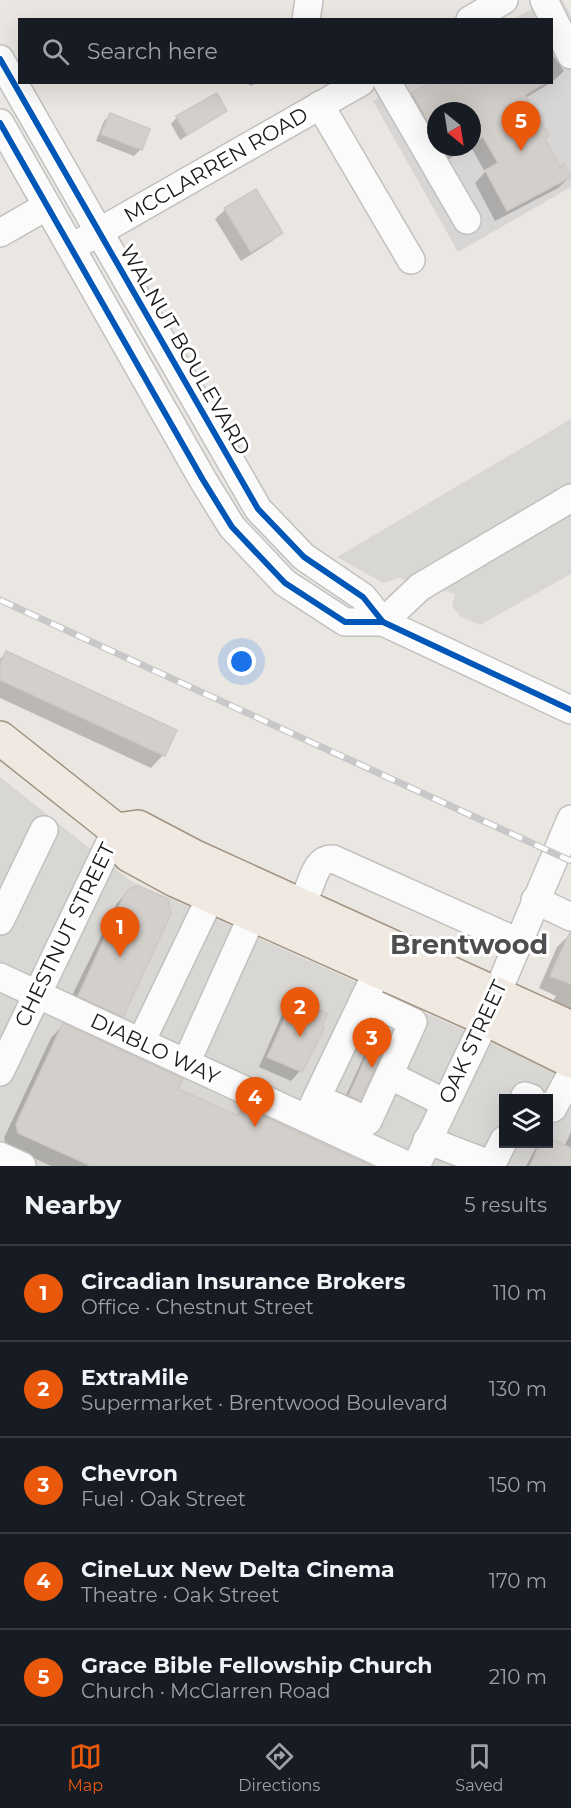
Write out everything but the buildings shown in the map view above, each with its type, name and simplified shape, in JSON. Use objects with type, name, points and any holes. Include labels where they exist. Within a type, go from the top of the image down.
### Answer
[{"type":"main road","points":[[0,738],[116,830],[129,855],[211,896],[277,914],[490,1007],[571,1061]]},
{"type":"main road","points":[[116,830],[138,827],[195,857],[277,914],[378,970],[490,1007],[571,1028]]},
{"type":"street","points":[[306,18],[309,0]]},
{"type":"street","points":[[473,18],[504,0]]},
{"type":"street","points":[[544,0],[553,18]]},
{"type":"street","points":[[553,18],[571,55]]},
{"type":"street","name":"WALNUT BOULEVARD","points":[[0,59],[258,509],[304,557],[363,597],[383,622]]},
{"type":"street","points":[[388,84],[467,220]]},
{"type":"street","points":[[339,91],[411,260]]},
{"type":"street","name":"MCCLARREN ROAD","points":[[71,248],[339,91]]},
{"type":"street","name":"WALNUT BOULEVARD","points":[[0,123],[232,527],[285,583],[345,622],[383,622],[570,706]]},
{"type":"street","points":[[0,233],[47,206]]},
{"type":"street","points":[[383,622],[420,587],[571,498]]},
{"type":"street","name":"OAK STREET","points":[[416,1166],[490,1007],[571,819]]},
{"type":"street","points":[[0,921],[44,830]]},
{"type":"street","name":"CHESTNUT STREET","points":[[0,1072],[116,830]]},
{"type":"street","points":[[186,1063],[277,914],[306,893],[324,860],[333,859],[518,942]]},
{"type":"street","points":[[141,1042],[211,896]]},
{"type":"street","points":[[535,900],[571,916]]},
{"type":"street","points":[[364,999],[414,1022],[368,1121],[312,1108],[364,999],[378,970]]},
{"type":"street","name":"DIABLO WAY","points":[[0,977],[186,1063],[312,1108],[409,1166]]},
{"type":"street","points":[[553,1108],[571,1074]]},
{"type":"street","points":[[389,1076],[445,1103]]},
{"type":"street","points":[[428,1140],[491,1165],[500,1148]]},
{"type":"street","points":[[0,1156],[22,1166]]},
{"type":"shaded area","points":[[548,0],[562,0],[571,16],[571,187],[458,252],[373,101],[403,84],[553,84],[553,18],[516,18]]},
{"type":"shaded area","points":[[571,74],[571,139],[546,95],[558,88],[556,83]]},
{"type":"shaded area","points":[[571,419],[571,574],[480,625],[460,616],[452,606],[455,594],[399,578],[383,583],[337,557]]},
{"type":"shaded area","points":[[0,777],[131,881],[571,1078],[571,1166],[0,1166]]},
{"type":"railway","points":[[0,600],[571,861]]},
{"type":"cycle path","points":[[0,59],[258,509],[304,557],[363,597],[383,622]]},
{"type":"cycle path","points":[[0,123],[232,527],[285,583],[345,622],[383,622],[571,710]]},
{"type":"place","name":"Grace Bible Fellowship Church","points":[[521,151]]},
{"type":"place","name":"Circadian Insurance Brokers","points":[[120,957]]},
{"type":"place","name":"ExtraMile","points":[[300,1037]]},
{"type":"place","name":"Chevron","points":[[372,1068]]},
{"type":"place","name":"CineLux New Delta Cinema","points":[[255,1127]]},
{"type":"district","name":"Brentwood","points":[[469,945]]}]
